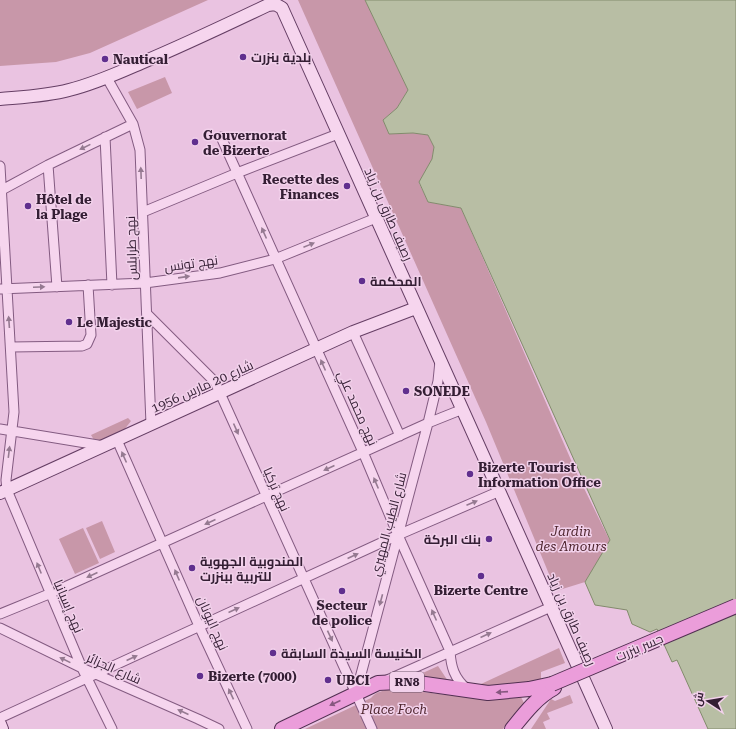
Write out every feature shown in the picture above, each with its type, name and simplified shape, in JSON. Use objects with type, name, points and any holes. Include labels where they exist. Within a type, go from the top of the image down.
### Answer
[{"type":"main road","name":"رصيف طارق بن زياد","points":[[0,99],[53,94],[107,78],[278,3],[284,11],[606,729]]},
{"type":"main road","name":"شارع 20 مارس 1956","points":[[3,492],[354,332],[416,308]]},
{"type":"main road","name":"جسر بنزرت","points":[[546,691],[736,606]]},
{"type":"main road","name":"جسر بنزرت","points":[[546,691],[736,611]]},
{"type":"main road","name":"RN8","points":[[282,729],[378,683],[418,683],[488,693],[546,691]]},
{"type":"main road","name":"RN8","points":[[512,729],[546,691]]},
{"type":"main road","points":[[522,729],[546,691]]},
{"type":"main road","points":[[0,724],[2,729]]},
{"type":"street","name":"نهج طرابلس","points":[[107,78],[133,124],[140,150],[151,424]]},
{"type":"street","points":[[1,190],[48,165],[133,124]]},
{"type":"street","points":[[143,212],[237,173],[338,134]]},
{"type":"street","name":"نهج محمد علي","points":[[221,136],[363,452],[450,651],[454,674],[461,684],[468,690]]},
{"type":"street","points":[[105,138],[112,285]]},
{"type":"street","points":[[48,165],[57,287]]},
{"type":"street","points":[[0,166],[3,289],[11,347],[14,412],[6,480],[3,492]]},
{"type":"street","name":"نهج تونس","points":[[3,289],[145,283],[220,273],[275,259],[376,218]]},
{"type":"street","points":[[11,347],[82,346],[86,344],[91,335],[88,286]]},
{"type":"street","name":"نهج تركيا","points":[[147,314],[214,382],[220,393],[372,729]]},
{"type":"street","points":[[354,332],[400,436]]},
{"type":"street","name":"شارع الطيب المهيري","points":[[356,693],[428,423],[438,381],[440,360]]},
{"type":"street","points":[[0,614],[49,594],[363,452],[463,409]]},
{"type":"street","points":[[0,429],[104,446]]},
{"type":"street","name":"نهج اليونان","points":[[117,440],[199,626],[247,729]]},
{"type":"street","points":[[0,718],[398,535],[500,491]]},
{"type":"street","name":"نهج إسبانيا","points":[[3,492],[87,679],[112,729]]},
{"type":"street","points":[[378,683],[551,607]]},
{"type":"street","name":"شارع الجزائر","points":[[0,628],[82,668],[219,729]]},
{"type":"green space","points":[[0,0],[208,0],[90,53],[56,62],[0,66]]},
{"type":"green space","name":"Jardin des Amours","points":[[298,0],[365,0],[408,90],[397,108],[383,120],[389,134],[413,133],[428,135],[434,147],[432,159],[419,183],[428,202],[461,208],[578,476],[610,541],[585,582],[556,591],[486,422]]},
{"type":"green space","points":[[165,77],[172,93],[137,109],[128,92]]},
{"type":"green space","points":[[128,418],[131,421],[124,430],[99,441],[94,440],[91,435]]},
{"type":"green space","points":[[102,521],[115,552],[100,559],[86,528]]},
{"type":"green space","points":[[83,528],[99,563],[75,574],[59,539]]},
{"type":"green space","points":[[559,648],[565,663],[541,672],[541,679],[515,685],[483,688],[481,684]]},
{"type":"green space","points":[[438,666],[448,681],[414,677]]},
{"type":"green space","name":"Place Foch","points":[[389,687],[412,691],[413,689],[422,690],[423,692],[489,700],[521,697],[524,703],[503,729],[305,729],[371,698]]},
{"type":"green space","points":[[570,695],[573,703],[547,713],[550,719],[543,722],[546,729],[531,729],[551,699],[555,701]]},
{"type":"shaded area","points":[[365,0],[736,0],[736,729],[708,729],[677,660],[672,662],[657,629],[650,632],[632,624],[627,610],[595,605],[585,582],[610,540],[461,208],[428,202],[419,182],[432,159],[434,147],[428,135],[413,133],[389,134],[383,120],[397,108],[408,90]]},
{"type":"place","name":"بلدية بنزرت","points":[[243,57]]},
{"type":"place","name":"Nautical","points":[[105,59]]},
{"type":"place","name":"Gouvernorat de Bizerte","points":[[195,142]]},
{"type":"place","name":"Recette des Finances","points":[[347,186]]},
{"type":"place","name":"Hôtel de la Plage","points":[[28,206]]},
{"type":"place","name":"المحكمة","points":[[362,281]]},
{"type":"place","name":"Le Majestic","points":[[69,322]]},
{"type":"place","name":"SONEDE","points":[[406,391]]},
{"type":"place","name":"Bizerte Tourist Information Office","points":[[470,474]]},
{"type":"place","name":"بنك البركة","points":[[489,539]]},
{"type":"place","name":"المندوبية الجهوية للتربية ببنزرت","points":[[192,568]]},
{"type":"place","name":"Bizerte Centre","points":[[481,576]]},
{"type":"place","name":"Secteur de police","points":[[342,591]]},
{"type":"place","name":"الكنيسة السيدة السابقة","points":[[273,653]]},
{"type":"place","name":"Bizerte (7000)","points":[[200,676]]},
{"type":"place","name":"UBCI","points":[[328,680]]}]
